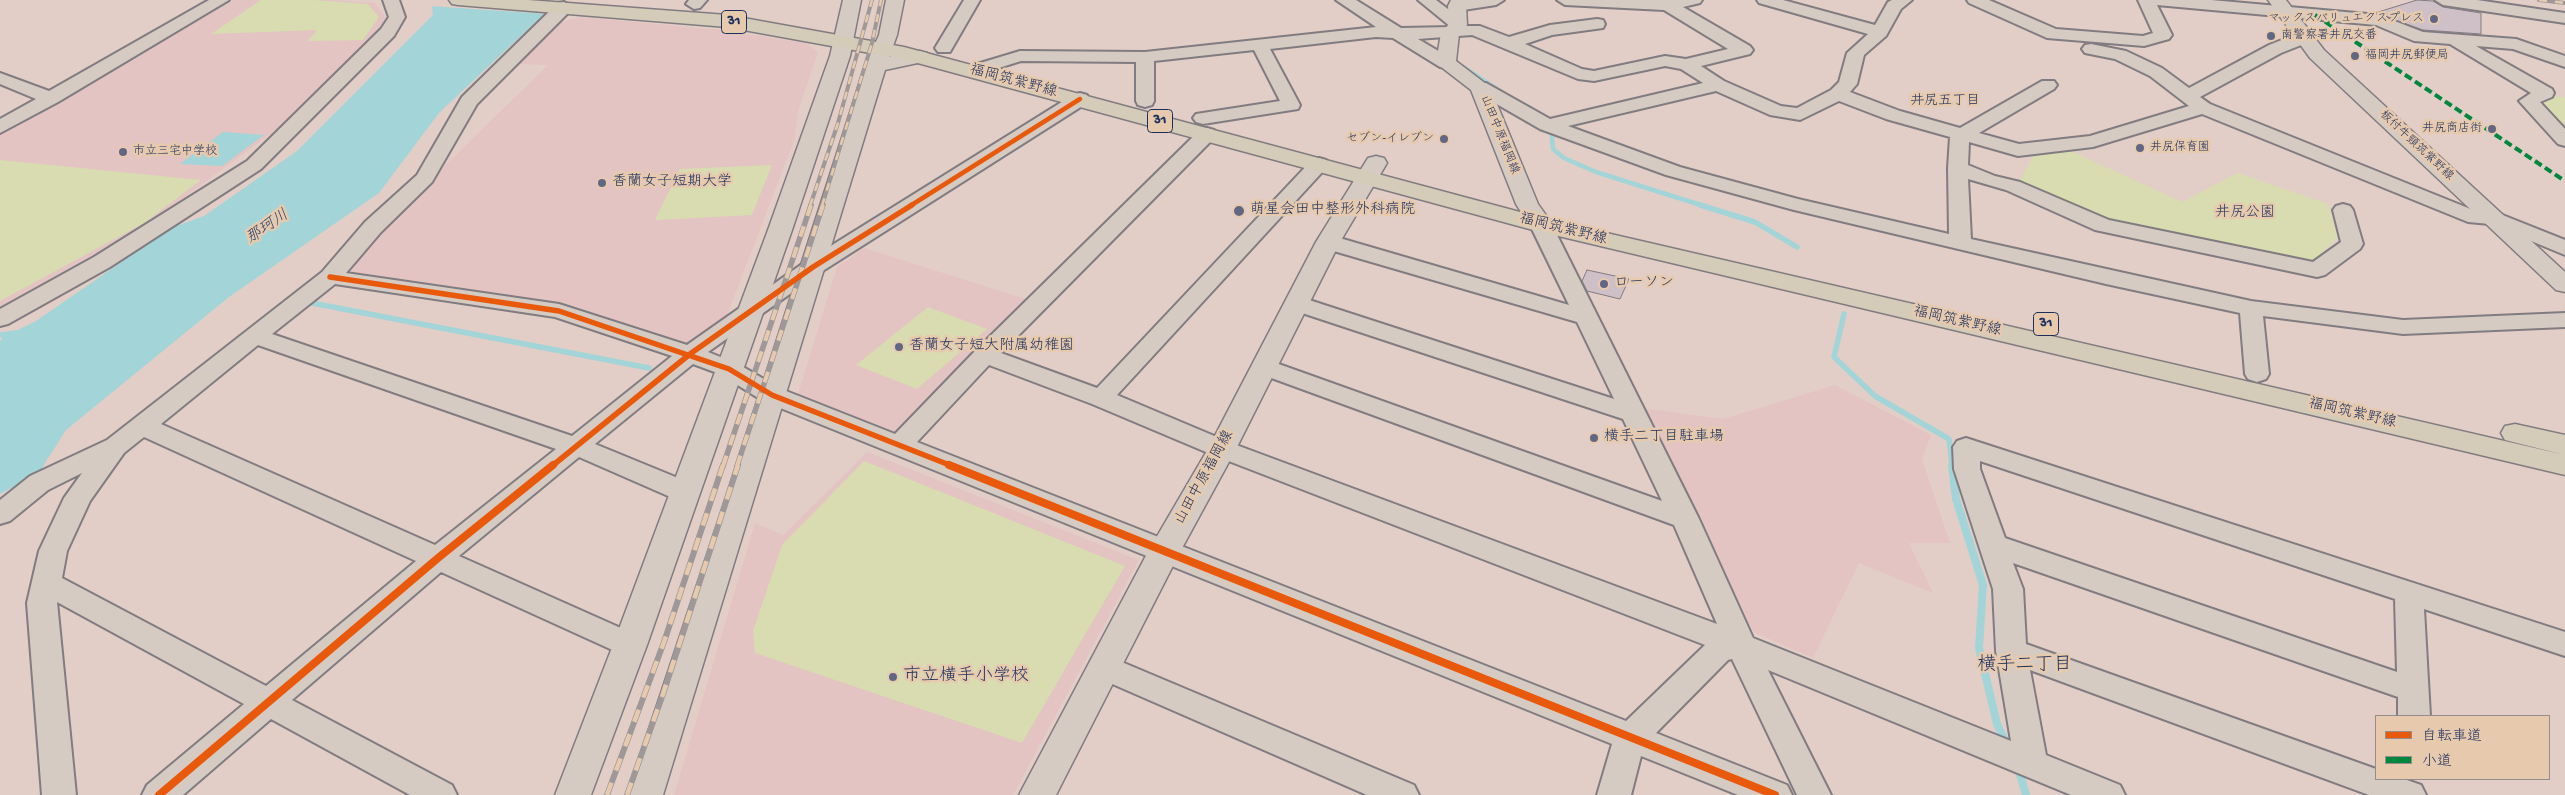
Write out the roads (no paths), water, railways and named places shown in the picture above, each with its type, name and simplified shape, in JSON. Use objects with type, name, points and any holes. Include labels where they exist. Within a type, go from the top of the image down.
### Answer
[{"type":"main road","name":"31","points":[[458,0],[562,7]]},
{"type":"main road","name":"福岡筑紫野線","points":[[644,0],[697,2],[780,15],[845,34],[882,50],[944,48],[1145,101],[1205,126],[1319,164],[1371,170]]},
{"type":"main road","name":"福岡筑紫野線","points":[[562,7],[727,21],[845,34]]},
{"type":"main road","name":"福岡筑紫野線","points":[[920,57],[1080,99],[1205,126],[1534,215],[2565,464]]},
{"type":"main road","name":"福岡筑紫野線","points":[[1534,215],[2257,374],[2565,445]]},
{"type":"street","points":[[0,127],[221,0]]},
{"type":"street","points":[[0,319],[102,262],[254,165],[388,32],[397,17],[391,0]]},
{"type":"street","points":[[572,795],[630,645],[670,528],[685,492],[802,166],[840,56],[852,0]]},
{"type":"street","points":[[645,795],[882,50],[894,0]]},
{"type":"street","points":[[944,48],[972,0]]},
{"type":"street","points":[[1344,0],[1446,59],[1449,31],[1458,3],[1496,0]]},
{"type":"street","points":[[1426,0],[1449,31]]},
{"type":"street","points":[[1565,0],[1668,5],[1694,0]]},
{"type":"street","points":[[1765,0],[1880,32]]},
{"type":"street","points":[[1686,64],[1718,85],[1777,111],[1800,114],[1838,94],[1848,84],[1856,53],[1880,32],[1894,6],[1904,0]]},
{"type":"street","points":[[1975,0],[2084,48],[2120,55],[2156,72],[2196,102],[2475,218],[2493,218],[2565,248]]},
{"type":"street","points":[[2054,34],[2144,41],[2156,39],[2164,35],[2146,0]]},
{"type":"street","points":[[2156,0],[2280,5],[2379,20],[2420,37],[2516,44],[2565,62]]},
{"type":"street","points":[[2443,0],[2565,18]]},
{"type":"street","points":[[973,72],[1020,56],[1145,57],[1259,44],[1398,32],[1474,30],[1509,43],[1578,74],[1594,76],[1665,61],[1686,64],[1744,50],[1705,29],[1668,5]]},
{"type":"street","name":"板付牛頸筑紫野線","points":[[2280,5],[2303,38],[2336,73],[2565,285]]},
{"type":"street","points":[[0,514],[39,483],[116,446],[330,277],[373,227],[425,178],[469,101],[562,7]]},
{"type":"street","points":[[1509,43],[1550,30],[1597,24]]},
{"type":"street","points":[[1838,94],[1893,115],[1960,136],[2018,150],[2093,141],[2196,102],[2275,50],[2303,38]]},
{"type":"street","points":[[2454,40],[2545,93],[2565,95]]},
{"type":"street","points":[[899,445],[1205,126],[1291,105],[1259,44]]},
{"type":"street","points":[[882,50],[920,57]]},
{"type":"street","points":[[1145,57],[1145,101]]},
{"type":"street","name":"山田中原福岡線","points":[[1446,59],[1480,87],[1534,215]]},
{"type":"street","points":[[0,78],[51,98]]},
{"type":"street","points":[[1544,123],[1718,85]]},
{"type":"street","points":[[1960,136],[2048,85]]},
{"type":"street","points":[[1480,87],[1544,123],[1673,171],[1794,204],[2106,278],[2250,308],[2404,328],[2563,322]]},
{"type":"street","points":[[2545,93],[2528,101],[2565,140]]},
{"type":"street","points":[[159,795],[270,703],[438,558],[690,354],[813,266],[1080,99]]},
{"type":"street","points":[[1960,136],[1958,168],[1960,243]]},
{"type":"street","points":[[1102,398],[1319,164]]},
{"type":"street","points":[[1958,168],[1988,180],[2014,186],[2102,225],[2317,270],[2352,244],[2343,210]]},
{"type":"street","name":"山田中原福岡線","points":[[1037,795],[1165,550],[1222,449],[1298,304],[1328,242],[1371,170]]},
{"type":"street","points":[[1534,215],[1685,519],[1741,646],[1814,795]]},
{"type":"street","points":[[1328,242],[1586,317]]},
{"type":"street","points":[[330,277],[559,311],[690,354],[729,369],[772,395],[1165,550],[1775,795]]},
{"type":"street","points":[[1298,304],[1634,414]]},
{"type":"street","points":[[2250,308],[2257,374]]},
{"type":"street","points":[[254,336],[576,446],[685,492]]},
{"type":"street","points":[[985,354],[1102,398],[1222,449],[1741,646],[2108,795]]},
{"type":"street","points":[[1264,367],[1685,519]]},
{"type":"street","points":[[143,426],[630,645]]},
{"type":"street","points":[[59,795],[42,603],[53,551],[78,498],[116,446]]},
{"type":"street","points":[[2014,756],[2008,589],[1967,469],[1966,447],[2565,644]]},
{"type":"street","points":[[1993,545],[2413,703],[2409,593]]},
{"type":"street","points":[[46,583],[440,795]]},
{"type":"street","points":[[1614,795],[1630,738],[1719,650],[1741,646]]},
{"type":"street","points":[[2011,651],[2409,795]]},
{"type":"street","points":[[1105,667],[1402,795]]},
{"type":"street","points":[[2416,780],[2417,795]]},
{"type":"water","name":"那珂川","points":[[554,0],[544,14],[439,113],[379,193],[229,297],[66,430],[38,474],[0,494],[0,341],[3,337],[36,321],[171,228],[204,216],[297,151],[433,15],[432,6]]},
{"type":"water","points":[[223,132],[264,135],[222,166],[180,164]]},
{"type":"waterway","points":[[1463,67],[1501,92]]},
{"type":"waterway","points":[[1551,125],[1553,149],[1564,158],[1596,172],[1704,206]]},
{"type":"waterway","points":[[1700,205],[1755,222],[1797,247]]},
{"type":"waterway","points":[[312,303],[649,368]]},
{"type":"waterway","points":[[1844,314],[1834,357],[1875,396],[1949,439],[1952,466]]},
{"type":"waterway","points":[[0,335],[16,333]]},
{"type":"waterway","points":[[1952,465],[1956,499],[1983,585],[1979,648],[1997,724],[2007,745]]},
{"type":"waterway","points":[[2018,768],[2026,795]]},
{"type":"railway","points":[[810,206],[838,123],[872,0]]},
{"type":"railway","points":[[822,206],[872,43],[881,0]]},
{"type":"railway","points":[[2539,0],[2565,3]]},
{"type":"railway","points":[[723,466],[811,205]]},
{"type":"railway","points":[[737,466],[823,205]]},
{"type":"railway","points":[[607,795],[664,642],[723,465]]},
{"type":"railway","points":[[627,795],[663,694],[738,465]]},
{"type":"place","name":"マックスバリュエクスプレス","points":[[2434,19]]},
{"type":"place","name":"南警察署井尻交番","points":[[2271,36]]},
{"type":"place","name":"福岡井尻郵便局","points":[[2355,56]]},
{"type":"place","name":"井尻商店街","points":[[2492,129]]},
{"type":"place","name":"セブン-イレブン","points":[[1444,139]]},
{"type":"place","name":"井尻保育園","points":[[2140,148]]},
{"type":"place","name":"市立三宅中学校","points":[[123,152]]},
{"type":"place","name":"香蘭女子短期大学","points":[[602,183]]},
{"type":"place","name":"萌星会田中整形外科病院","points":[[1239,211]]},
{"type":"place","name":"ローソン","points":[[1604,284]]},
{"type":"place","name":"香蘭女子短大附属幼稚園","points":[[899,347]]},
{"type":"place","name":"横手二丁目駐車場","points":[[1594,438]]},
{"type":"place","name":"市立横手小学校","points":[[893,677]]},
{"type":"district","name":"井尻五丁目","points":[[1945,102]]},
{"type":"district","name":"横手二丁目","points":[[2025,666]]},
{"type":"park label","name":"井尻公園","points":[[2245,214]]}]
